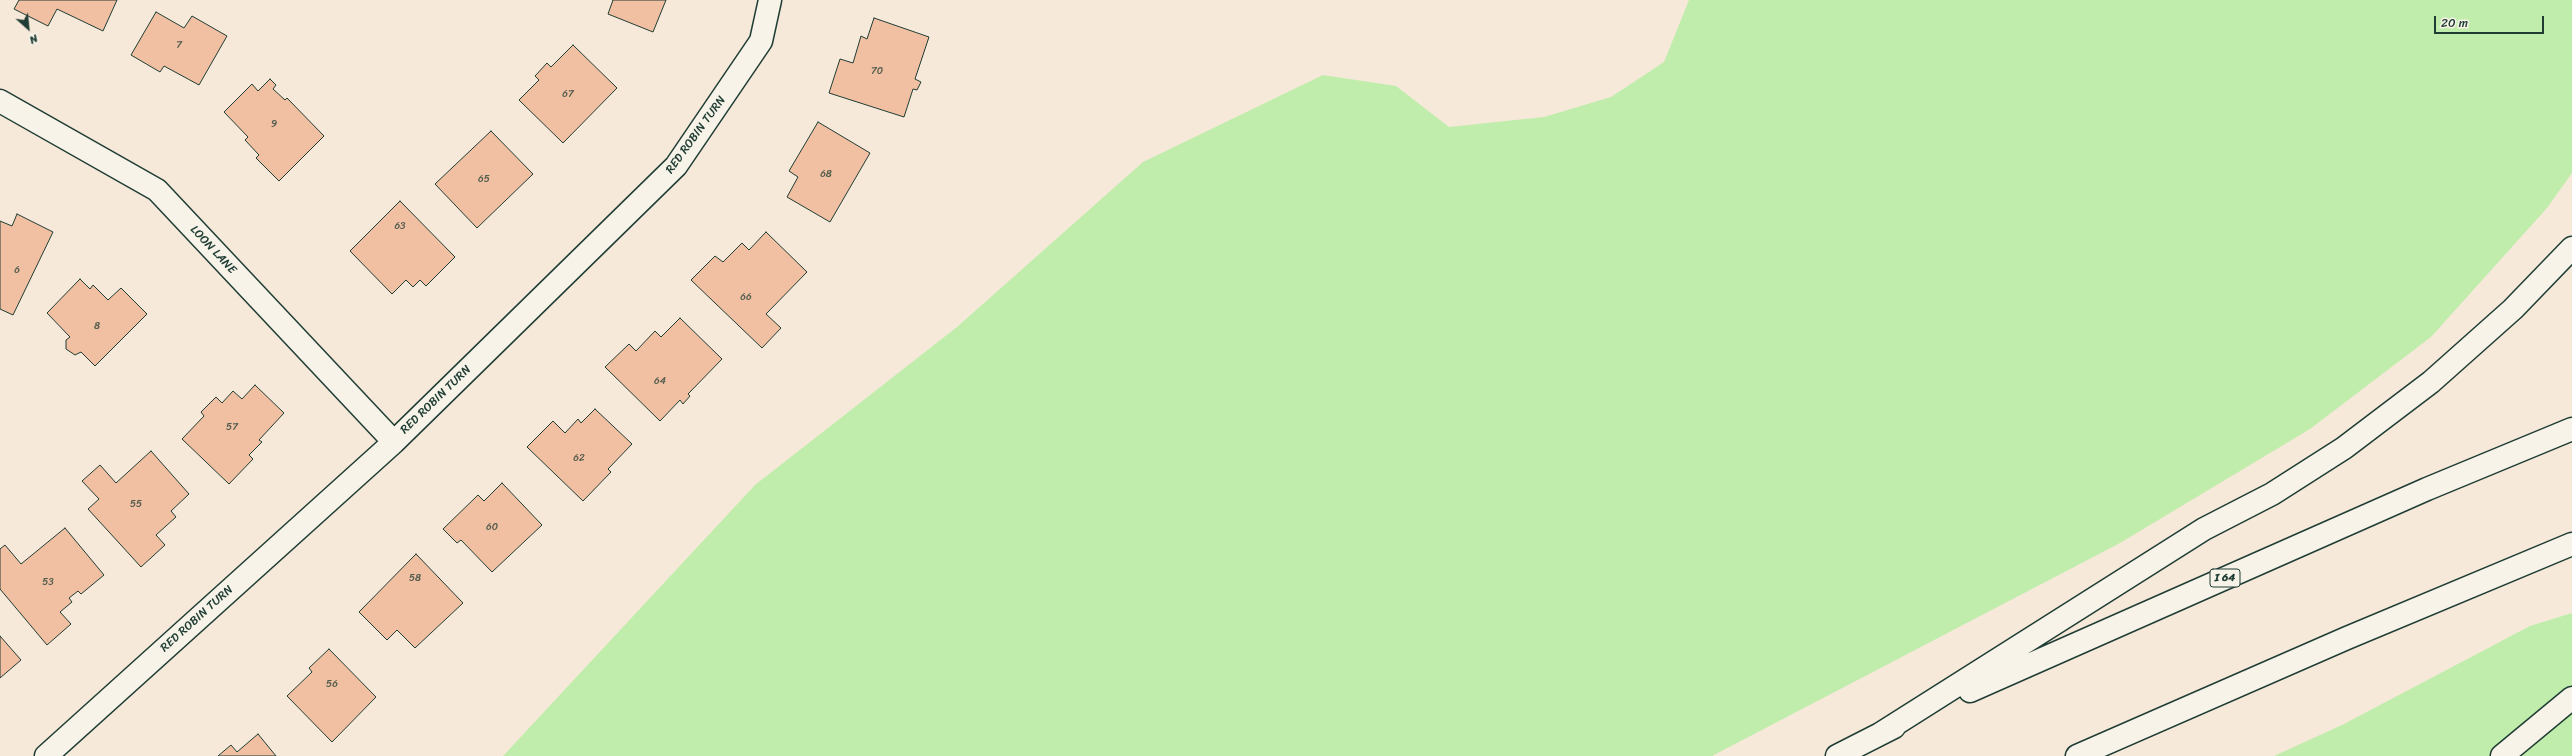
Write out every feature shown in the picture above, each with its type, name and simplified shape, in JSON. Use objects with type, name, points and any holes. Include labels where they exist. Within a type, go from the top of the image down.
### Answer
[{"type":"main road","name":"RED ROBIN TURN","points":[[46,756],[394,442],[676,166],[761,41],[770,0]]},
{"type":"main road","name":"LOON LANE","points":[[0,101],[157,190],[394,442]]},
{"type":"main road","points":[[1880,734],[2204,529],[2272,494],[2344,448],[2431,382],[2513,309],[2572,248]]},
{"type":"main road","name":"I 64","points":[[1837,756],[2002,675],[2427,489],[2572,429]]},
{"type":"main road","points":[[2077,756],[2347,638],[2572,544]]},
{"type":"main road","points":[[2502,756],[2572,698]]},
{"type":"green space","points":[[1689,0],[2572,0],[2572,173],[2547,208],[2431,337],[2310,429],[2120,543],[1712,756],[503,756],[755,485],[957,327],[1143,162],[1323,75],[1396,86],[1449,127],[1544,117],[1611,97],[1664,62]]},
{"type":"green space","points":[[2572,613],[2572,756],[2274,756],[2342,725],[2530,626]]},
{"type":"building","points":[[19,0],[117,0],[103,31],[57,9],[48,26],[14,9]]},
{"type":"building","points":[[613,0],[666,0],[653,32],[608,14]]},
{"type":"building","points":[[156,12],[184,28],[192,16],[227,36],[199,85],[164,66],[160,72],[131,55]]},
{"type":"building","points":[[874,18],[929,37],[915,79],[921,82],[917,90],[913,89],[904,117],[829,93],[840,59],[853,63],[861,36],[867,39]]},
{"type":"building","points":[[573,45],[617,88],[563,143],[519,100],[539,80],[535,76],[547,63],[551,67]]},
{"type":"building","points":[[270,79],[276,85],[273,89],[285,100],[287,98],[324,136],[279,181],[256,158],[259,155],[245,140],[248,137],[224,112],[252,84],[258,91]]},
{"type":"building","points":[[818,122],[870,153],[830,222],[787,197],[798,177],[789,171]]},
{"type":"building","points":[[491,131],[533,174],[477,228],[435,184]]},
{"type":"building","points":[[400,201],[455,257],[426,286],[420,280],[413,287],[406,280],[392,294],[350,251]]},
{"type":"building","points":[[17,214],[53,232],[13,315],[0,309],[0,221],[12,226]]},
{"type":"building","points":[[766,232],[807,272],[766,314],[781,328],[762,348],[691,280],[715,256],[723,262],[742,243],[749,250]]},
{"type":"building","points":[[80,279],[90,289],[93,285],[108,300],[121,288],[147,314],[95,366],[81,352],[75,355],[66,349],[66,340],[70,337],[47,313]]},
{"type":"building","points":[[680,318],[722,359],[688,394],[690,396],[683,404],[680,400],[660,421],[605,367],[629,344],[636,351],[655,331],[661,337]]},
{"type":"building","points":[[255,385],[284,413],[259,440],[262,442],[249,455],[253,459],[229,484],[182,439],[204,416],[201,412],[216,397],[222,403],[233,391],[242,399]]},
{"type":"building","points":[[595,409],[632,444],[608,469],[611,472],[583,501],[527,447],[553,421],[565,433],[578,419],[581,423]]},
{"type":"building","points":[[151,451],[189,494],[171,511],[176,517],[156,535],[165,545],[141,567],[88,509],[99,499],[82,481],[100,465],[116,483]]},
{"type":"building","points":[[502,483],[542,525],[492,572],[461,540],[457,543],[443,529],[478,495],[484,501]]},
{"type":"building","points":[[65,528],[104,575],[81,594],[78,591],[69,598],[72,602],[60,612],[71,624],[47,645],[0,589],[0,549],[5,545],[21,564]]},
{"type":"building","points":[[416,554],[463,603],[415,648],[397,630],[387,640],[359,612]]},
{"type":"building","points":[[0,636],[21,660],[0,678]]},
{"type":"building","points":[[329,649],[376,697],[332,742],[287,696],[312,672],[309,668]]},
{"type":"building","points":[[258,734],[276,756],[218,756],[231,745],[237,752]]}]
